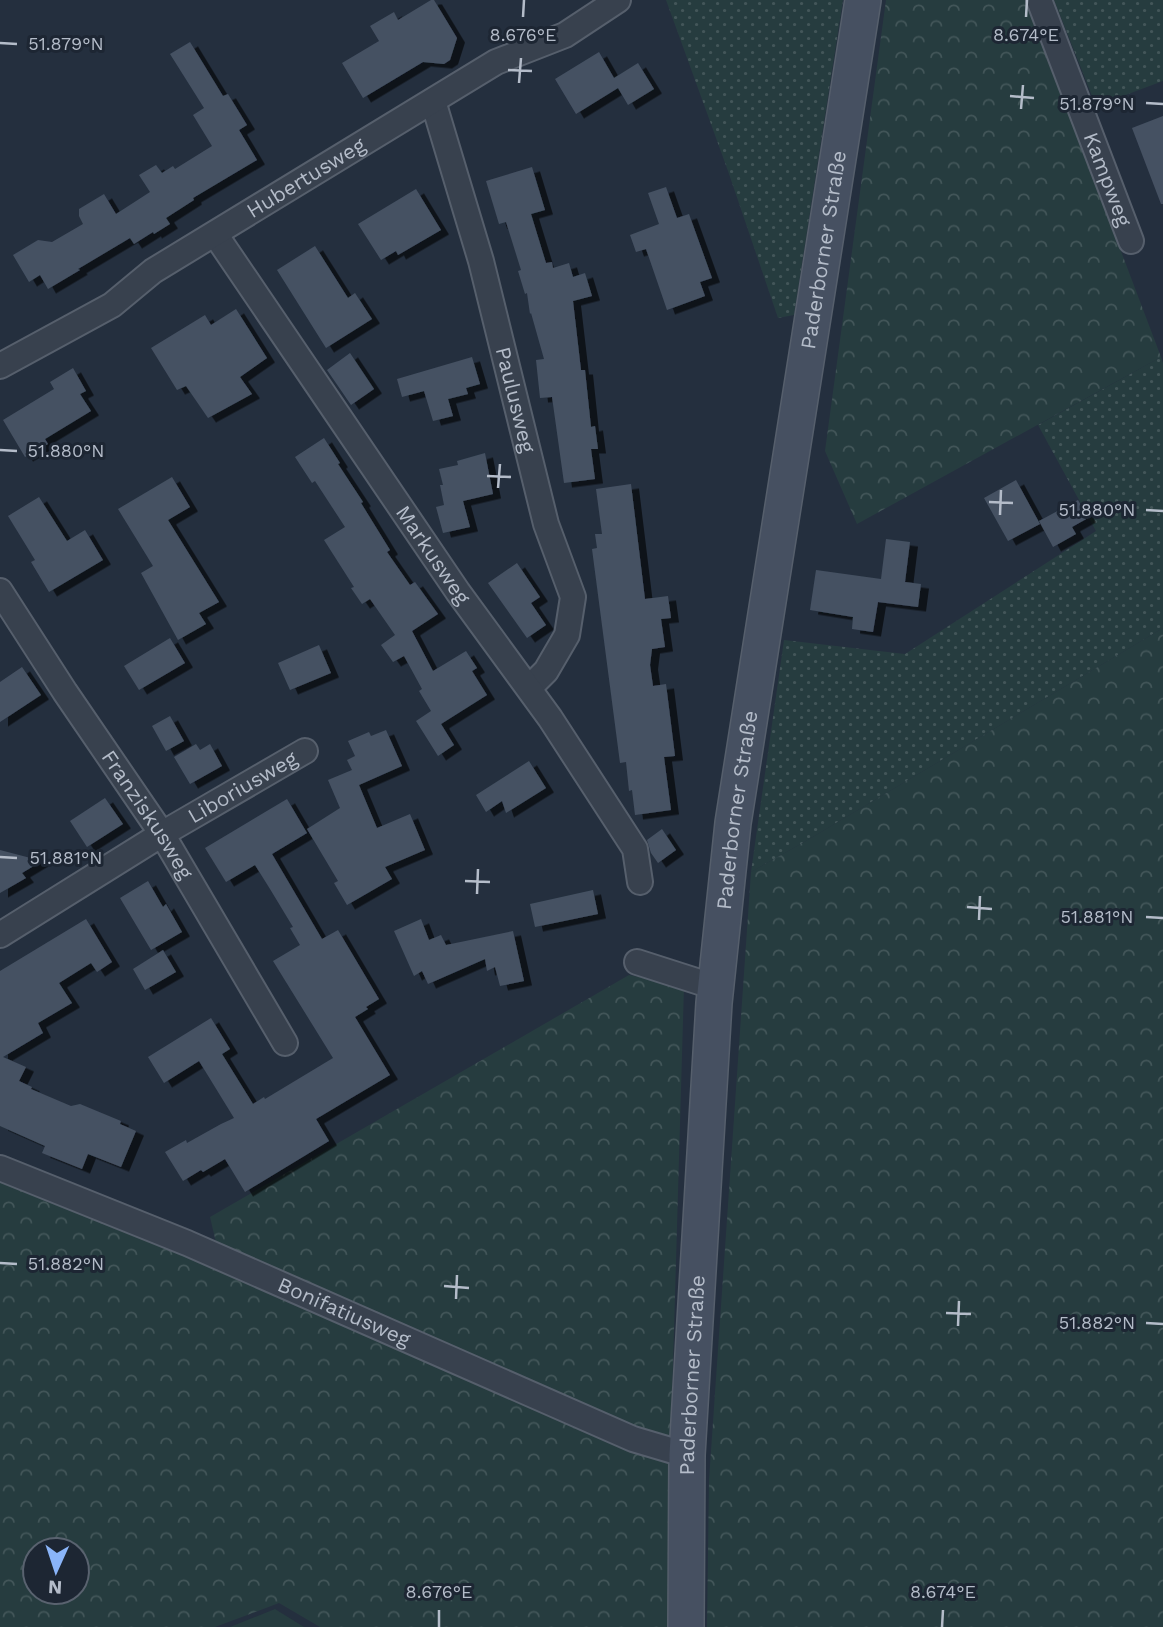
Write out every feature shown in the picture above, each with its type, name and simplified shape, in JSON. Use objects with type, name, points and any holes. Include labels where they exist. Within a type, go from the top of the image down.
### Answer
[{"type":"main road","name":"Paderborner Straße","points":[[686,1627],[687,1455],[715,987],[733,823],[863,0]]},
{"type":"street","name":"Hubertusweg","points":[[0,366],[113,305],[153,271],[496,62],[565,35],[618,0]]},
{"type":"street","name":"Kampweg","points":[[1039,0],[1131,240]]},
{"type":"street","name":"Paulusweg","points":[[433,101],[481,261],[547,524],[573,597],[567,635],[546,671],[529,688]]},
{"type":"street","name":"Markusweg","points":[[215,234],[458,592],[529,688],[635,849],[640,882]]},
{"type":"street","name":"Franziskusweg","points":[[0,591],[162,834],[285,1043]]},
{"type":"street","name":"Liboriusweg","points":[[0,935],[162,834],[305,751]]},
{"type":"street","points":[[637,962],[715,987]]},
{"type":"street","name":"Bonifatiusweg","points":[[0,1168],[187,1243],[633,1439],[687,1455]]},
{"type":"green space","points":[[666,0],[843,0],[794,315],[778,318]]},
{"type":"green space","points":[[886,0],[1026,0],[1161,357],[857,524],[825,451]]},
{"type":"green space","points":[[1054,0],[1163,0],[1163,81],[1096,106]]},
{"type":"green space","points":[[1161,357],[1163,628],[751,872],[784,640],[905,654],[1096,531],[1038,425]]},
{"type":"green space","points":[[1163,628],[1163,1627],[707,1627],[709,1480],[751,872]]},
{"type":"green space","points":[[629,975],[684,986],[671,1433],[669,1627],[320,1627],[279,1603],[215,1627],[0,1627],[0,1180],[223,1272],[210,1217]]},
{"type":"green space","points":[[275,1609],[304,1627],[230,1627]]},
{"type":"building","points":[[434,0],[457,38],[450,60],[444,64],[423,62],[363,98],[342,63],[379,41],[370,26],[394,12],[398,20]]},
{"type":"building","points":[[190,42],[223,96],[228,94],[247,125],[239,130],[257,160],[193,198],[194,200],[166,218],[170,224],[154,234],[153,232],[134,244],[130,238],[48,289],[40,275],[29,282],[13,255],[38,240],[52,242],[83,224],[79,209],[104,194],[116,214],[150,192],[139,175],[156,165],[162,173],[173,166],[175,169],[212,146],[193,115],[204,108],[170,54]]},
{"type":"building","points":[[599,52],[614,78],[638,63],[654,89],[628,105],[618,88],[576,114],[555,79]]},
{"type":"building","points":[[1163,116],[1163,204],[1161,204],[1132,128]]},
{"type":"building","points":[[532,167],[545,210],[531,214],[546,263],[552,262],[553,268],[569,263],[573,277],[585,273],[592,296],[573,301],[581,370],[585,370],[591,427],[595,426],[598,449],[591,449],[595,479],[564,483],[552,397],[540,398],[536,360],[544,359],[530,314],[527,293],[525,294],[518,271],[521,270],[506,222],[499,224],[486,181]]},
{"type":"building","points":[[666,187],[677,218],[689,214],[712,278],[700,282],[705,296],[667,310],[646,249],[636,252],[630,235],[659,224],[648,193]]},
{"type":"building","points":[[416,189],[441,230],[398,255],[396,251],[381,260],[358,224]]},
{"type":"building","points":[[315,246],[348,298],[355,293],[372,319],[326,348],[277,270]]},
{"type":"building","points":[[236,309],[267,358],[240,377],[252,394],[208,418],[186,386],[177,390],[151,348],[205,315],[211,325]]},
{"type":"building","points":[[350,353],[374,389],[351,405],[327,370]]},
{"type":"building","points":[[472,357],[480,384],[466,388],[468,394],[448,399],[453,416],[433,421],[424,391],[402,397],[397,379]]},
{"type":"building","points":[[73,368],[86,391],[80,394],[91,411],[45,439],[48,444],[25,457],[3,420],[54,389],[50,382]]},
{"type":"building","points":[[324,438],[390,550],[387,552],[410,585],[415,582],[438,614],[412,631],[433,671],[466,651],[477,668],[472,671],[487,695],[441,724],[454,745],[438,756],[416,721],[431,711],[419,691],[422,689],[404,656],[393,662],[381,645],[395,635],[370,599],[362,604],[324,540],[345,527],[315,481],[312,483],[295,457]]},
{"type":"building","points":[[485,453],[493,494],[463,501],[470,527],[443,533],[436,507],[444,505],[439,469],[458,465],[457,461]]},
{"type":"building","points":[[172,477],[190,507],[168,520],[219,602],[199,613],[206,624],[178,640],[141,573],[153,566],[118,509]]},
{"type":"building","points":[[1016,480],[1040,524],[1008,541],[984,498]]},
{"type":"building","points":[[631,484],[645,599],[668,596],[671,618],[661,619],[665,647],[652,649],[650,665],[653,686],[666,684],[675,756],[664,757],[671,810],[635,815],[626,762],[620,763],[592,549],[597,548],[595,534],[602,534],[596,489]]},
{"type":"building","points":[[39,497],[67,541],[85,530],[103,560],[49,592],[31,562],[35,560],[8,516]]},
{"type":"building","points":[[1078,500],[1088,518],[1072,527],[1076,534],[1053,547],[1039,521]]},
{"type":"building","points":[[886,539],[910,542],[905,582],[921,584],[918,607],[878,602],[873,632],[852,629],[853,617],[810,610],[816,570],[881,579]]},
{"type":"building","points":[[517,563],[540,597],[531,603],[546,625],[527,638],[488,583]]},
{"type":"building","points":[[170,638],[185,663],[139,690],[124,666]]},
{"type":"building","points":[[319,645],[331,673],[290,690],[278,663]]},
{"type":"building","points":[[22,667],[41,695],[0,722],[0,682]]},
{"type":"building","points":[[170,716],[184,741],[166,751],[152,726]]},
{"type":"building","points":[[386,730],[402,766],[359,785],[377,828],[410,814],[425,850],[385,867],[392,879],[347,905],[334,883],[338,881],[307,829],[340,808],[328,780],[352,770],[347,760],[355,756],[348,741],[369,732],[371,736]]},
{"type":"building","points":[[196,744],[200,750],[210,744],[222,766],[190,784],[174,757]]},
{"type":"building","points":[[529,761],[546,788],[506,813],[502,801],[486,812],[476,795]]},
{"type":"building","points":[[105,798],[123,824],[87,847],[70,821]]},
{"type":"building","points":[[287,799],[307,833],[272,854],[322,939],[338,930],[379,999],[355,1017],[390,1075],[316,1119],[329,1141],[245,1192],[225,1159],[183,1181],[165,1152],[234,1118],[199,1061],[164,1083],[148,1057],[211,1018],[230,1049],[222,1054],[253,1104],[333,1058],[273,961],[300,945],[290,928],[293,927],[270,889],[255,865],[226,882],[205,848]]},
{"type":"building","points":[[662,829],[676,850],[658,863],[647,840]]},
{"type":"building","points":[[0,850],[42,861],[22,873],[26,878],[0,893]]},
{"type":"building","points":[[148,881],[163,907],[166,904],[182,932],[151,950],[120,898]]},
{"type":"building","points":[[593,890],[598,914],[535,927],[530,904]]},
{"type":"building","points":[[86,919],[112,962],[97,972],[91,963],[59,983],[72,1003],[38,1023],[43,1033],[3,1057],[26,1067],[19,1081],[32,1087],[31,1089],[71,1106],[80,1104],[121,1121],[120,1124],[136,1131],[121,1167],[88,1154],[82,1169],[42,1153],[45,1146],[0,1126],[0,971]]},
{"type":"building","points":[[421,919],[429,940],[441,935],[446,945],[513,931],[524,981],[500,986],[495,967],[487,971],[485,959],[428,984],[422,971],[414,976],[394,931]]},
{"type":"building","points":[[163,950],[176,972],[145,990],[133,969]]}]
